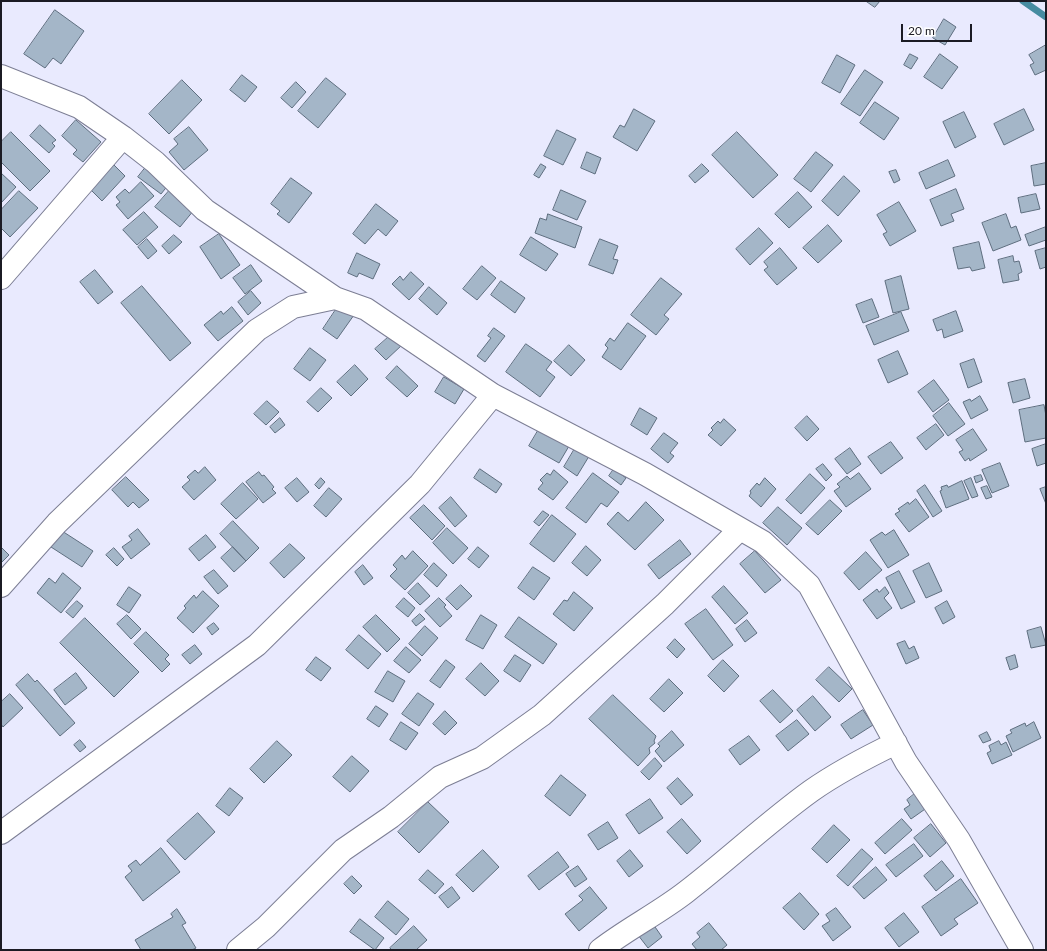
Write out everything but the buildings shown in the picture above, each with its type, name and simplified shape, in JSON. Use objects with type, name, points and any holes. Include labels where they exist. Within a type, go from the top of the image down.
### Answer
[{"type":"street","points":[[1,76],[79,107],[123,137],[155,162],[205,210],[335,298],[366,309],[493,395],[645,474],[763,542],[810,585],[906,762],[959,840],[1022,950]]},
{"type":"street","points":[[1,278],[123,137]]},
{"type":"street","points":[[1,586],[57,524],[258,330],[293,307],[335,298]]},
{"type":"street","points":[[1,833],[257,645],[420,484],[493,395]]},
{"type":"street","points":[[238,950],[266,927],[344,850],[392,817],[440,777],[482,758],[542,715],[665,604],[740,529]]},
{"type":"street","points":[[600,950],[684,894],[773,820],[812,790],[857,763],[896,743]]},
{"type":"waterway","points":[[1023,1],[1046,17]]}]
